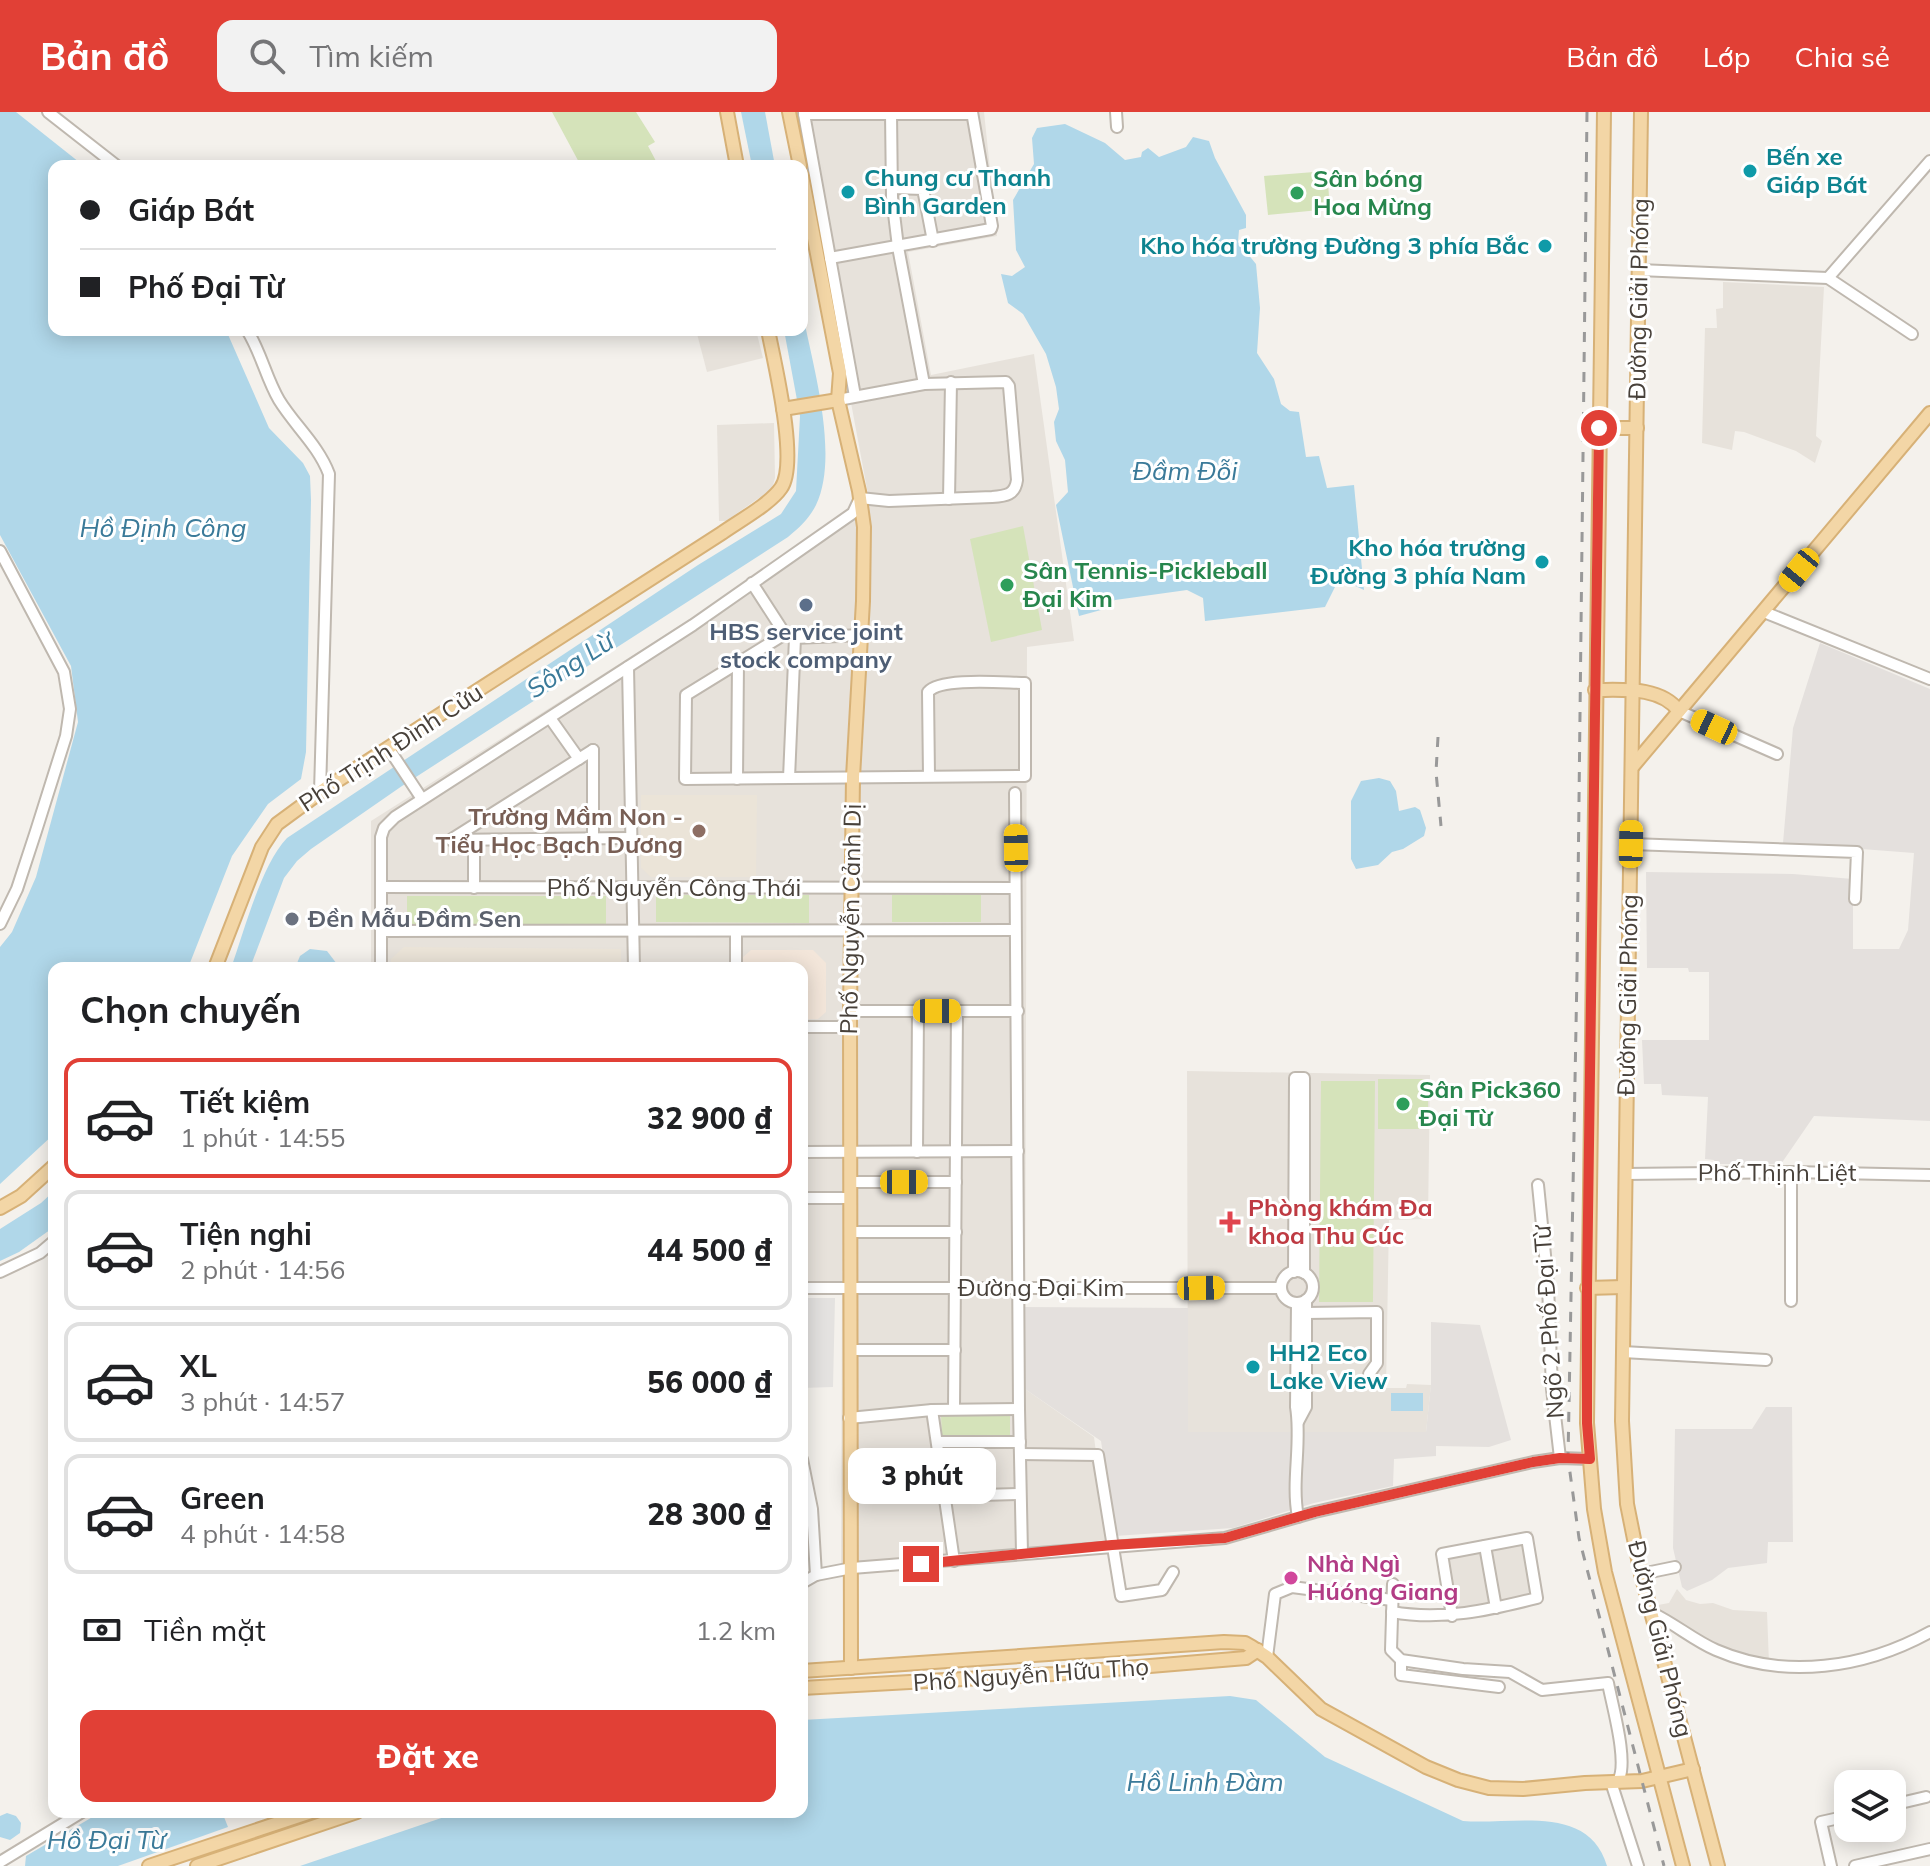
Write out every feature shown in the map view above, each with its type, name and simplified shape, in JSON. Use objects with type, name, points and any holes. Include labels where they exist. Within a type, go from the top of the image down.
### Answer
[{"type":"main road","points":[[727,112],[736,160]]},
{"type":"main road","points":[[789,112],[799,160]]},
{"type":"main road","name":"Đường Giải Phóng","points":[[1604,112],[1587,1423],[1594,1509],[1605,1572],[1683,1866]]},
{"type":"main road","name":"Đường Giải Phóng","points":[[1641,112],[1622,1421],[1627,1504],[1641,1574],[1718,1866]]},
{"type":"main road","name":"Phố Nguyễn Cảnh Dị","points":[[808,207],[840,373],[832,400],[860,498],[864,527],[851,889],[851,1668]]},
{"type":"main road","name":"Phố Trịnh Đình Cửu","points":[[217,962],[262,847],[277,824],[320,792],[392,753],[722,533],[780,490],[786,477],[789,408],[770,336]]},
{"type":"main road","points":[[789,408],[832,400]]},
{"type":"main road","points":[[1633,766],[1930,413]]},
{"type":"main road","points":[[1599,428],[1637,428]]},
{"type":"main road","points":[[1595,690],[1642,690],[1675,705],[1679,711]]},
{"type":"main road","points":[[0,1208],[48,1172]]},
{"type":"main road","points":[[1587,1288],[1623,1287]]},
{"type":"main road","name":"Phố Nguyễn Hữu Thọ","points":[[808,1671],[1224,1642],[1245,1643],[1262,1654]]},
{"type":"main road","points":[[1262,1654],[1321,1709],[1426,1767],[1458,1780],[1489,1788],[1523,1789],[1659,1777],[1693,1769]]},
{"type":"main road","name":"Phố Nguyễn Hữu Thọ","points":[[808,1688],[1116,1670],[1262,1654]]},
{"type":"main road","points":[[149,1866],[293,1818]]},
{"type":"main road","points":[[197,1866],[339,1818]]},
{"type":"street","points":[[48,112],[109,160]]},
{"type":"street","points":[[1116,112],[1117,127]]},
{"type":"street","points":[[830,258],[988,232],[992,226],[972,113],[804,113],[830,258],[855,396]]},
{"type":"street","points":[[891,113],[892,188],[898,247],[924,384]]},
{"type":"street","points":[[1828,278],[1930,161]]},
{"type":"street","points":[[892,188],[923,189],[933,241]]},
{"type":"street","points":[[1639,270],[1828,278],[1912,334]]},
{"type":"street","points":[[250,336],[277,396],[296,425],[321,453],[329,474],[320,792]]},
{"type":"street","points":[[949,499],[951,382]]},
{"type":"street","points":[[381,962],[381,837],[384,828],[422,799],[752,583],[853,513],[860,498],[889,501],[949,499],[1009,495],[1016,489],[1009,386],[1006,382],[924,384],[832,400]]},
{"type":"street","points":[[0,551],[64,672],[70,709],[66,736],[36,831],[17,889],[0,924]]},
{"type":"street","points":[[752,583],[790,636],[789,778]]},
{"type":"street","points":[[1764,612],[1930,679]]},
{"type":"street","points":[[861,635],[790,636],[686,695],[685,779],[1025,776],[1025,683],[938,684],[930,688],[929,776]]},
{"type":"street","points":[[737,779],[738,663]]},
{"type":"street","points":[[628,667],[634,962]]},
{"type":"street","points":[[1679,711],[1777,754]]},
{"type":"street","points":[[550,718],[579,759]]},
{"type":"street","points":[[593,838],[593,750],[451,840],[631,838]]},
{"type":"street","points":[[392,753],[422,799]]},
{"type":"street","points":[[1015,793],[1022,1553]]},
{"type":"street","points":[[474,840],[474,888]]},
{"type":"street","points":[[1631,844],[1857,852],[1855,899]]},
{"type":"street","name":"Phố Nguyễn Công Thái","points":[[381,887],[1015,888]]},
{"type":"street","name":"Phố Nguyễn Công Thái","points":[[381,931],[1015,930]]},
{"type":"street","points":[[736,931],[736,962]]},
{"type":"street","points":[[850,1011],[1018,1011]]},
{"type":"street","points":[[917,1152],[918,1011]]},
{"type":"street","points":[[954,1409],[957,1011]]},
{"type":"street","points":[[808,1027],[850,1027]]},
{"type":"street","points":[[1298,1517],[1295,1503],[1296,1407],[1302,1301],[1313,1286],[1299,1272],[1300,1078]]},
{"type":"street","points":[[808,1152],[1018,1151]]},
{"type":"street","points":[[1791,1172],[1791,1301]]},
{"type":"street","name":"Phố Thịnh Liệt","points":[[1625,1174],[1791,1172],[1930,1175]]},
{"type":"street","points":[[851,1182],[956,1182]]},
{"type":"street","name":"Ngõ 2 Phố Đại Từ","points":[[1538,1185],[1548,1285],[1552,1389],[1560,1458]]},
{"type":"street","points":[[808,1198],[851,1198]]},
{"type":"street","points":[[850,1232],[956,1232]]},
{"type":"street","points":[[0,1272],[48,1246]]},
{"type":"street","points":[[1299,1272],[1286,1275],[1281,1288],[1288,1300],[1302,1301]]},
{"type":"street","name":"Đường Đại Kim","points":[[808,1288],[1281,1288]]},
{"type":"street","points":[[1298,1424],[1306,1407],[1306,1313],[1302,1301]]},
{"type":"street","points":[[1306,1313],[1377,1312],[1377,1363],[1369,1374]]},
{"type":"street","points":[[850,1350],[955,1350]]},
{"type":"street","points":[[1623,1352],[1766,1360]]},
{"type":"street","points":[[849,1418],[932,1410],[1019,1409]]},
{"type":"street","points":[[932,1410],[954,1561]]},
{"type":"street","points":[[937,1442],[1098,1455],[1121,1596],[1162,1590],[1173,1572]]},
{"type":"street","points":[[808,1580],[852,1568],[1225,1538],[1407,1490],[1560,1458],[1590,1459]]},
{"type":"street","points":[[808,1489],[816,1575]]},
{"type":"street","points":[[944,1496],[1020,1494]]},
{"type":"street","points":[[1392,1612],[1414,1617],[1452,1616],[1537,1598],[1527,1538],[1442,1554],[1452,1616]]},
{"type":"street","points":[[1485,1546],[1496,1608]]},
{"type":"street","points":[[1641,1574],[1675,1567]]},
{"type":"street","points":[[1393,1584],[1391,1650],[1401,1660],[1510,1672],[1542,1690],[1608,1683],[1618,1733],[1621,1777],[1614,1782],[1638,1866]]},
{"type":"street","points":[[1262,1654],[1275,1594],[1282,1589],[1292,1587],[1392,1600]]},
{"type":"street","points":[[1652,1613],[1715,1649],[1770,1666],[1816,1667],[1845,1663],[1898,1648],[1930,1632]]},
{"type":"street","points":[[1401,1660],[1401,1675],[1499,1687]]},
{"type":"street","points":[[851,1668],[851,1686]]},
{"type":"street","points":[[1906,1802],[1926,1797]]},
{"type":"street","points":[[0,1862],[72,1818]]},
{"type":"street","points":[[1831,1866],[1821,1822],[1834,1819]]},
{"type":"street","points":[[270,1826],[275,1840]]},
{"type":"street","points":[[1855,1866],[1930,1849]]},
{"type":"shaded area","points":[[797,112],[984,112],[997,236],[908,252],[931,375],[1034,354],[1074,641],[1027,647],[1025,1389],[1094,1437],[1107,1540],[841,1565],[842,1294],[808,1294],[808,962],[371,962],[371,821],[870,505]]},
{"type":"shaded area","points":[[1723,282],[1824,287],[1816,436],[1822,441],[1815,463],[1796,451],[1744,432],[1735,431],[1732,450],[1702,443],[1705,328],[1717,328],[1716,309],[1723,308]]},
{"type":"shaded area","points":[[698,336],[758,336],[763,358],[707,372]]},
{"type":"shaded area","points":[[774,423],[773,485],[726,521],[719,521],[717,425]]},
{"type":"shaded area","points":[[1820,643],[1930,689],[1930,1121],[1814,1116],[1781,1164],[1716,1164],[1714,1160],[1705,1159],[1708,1097],[1662,1095],[1661,1084],[1644,1084],[1642,1040],[1709,1040],[1709,972],[1689,972],[1688,968],[1647,968],[1646,872],[1793,874],[1853,879],[1853,949],[1899,949],[1908,930],[1914,853],[1783,843],[1793,728]]},
{"type":"shaded area","name":"Trường Mầm Non - Tiểu Học Bạch Dương","points":[[641,795],[757,795],[756,877],[651,877],[641,868]]},
{"type":"shaded area","points":[[404,947],[621,949],[621,962],[391,962]]},
{"type":"shaded area","points":[[751,950],[813,950],[826,963],[826,1012],[818,1019],[808,1019],[808,962],[741,962]]},
{"type":"shaded area","points":[[1187,1071],[1430,1075],[1428,1219],[1389,1220],[1386,1388],[1406,1388],[1407,1384],[1431,1385],[1426,1432],[1188,1432]]},
{"type":"shaded area","points":[[808,1298],[835,1298],[833,1387],[808,1388]]},
{"type":"shaded area","points":[[1025,1307],[1188,1308],[1188,1432],[1426,1432],[1431,1384],[1431,1322],[1480,1325],[1511,1440],[1489,1447],[1436,1446],[1436,1456],[1394,1459],[1393,1486],[1314,1503],[1233,1528],[1115,1536],[1101,1441],[1025,1389]]},
{"type":"shaded area","points":[[1766,1407],[1792,1407],[1793,1542],[1768,1542],[1767,1563],[1728,1568],[1712,1580],[1687,1591],[1682,1587],[1673,1548],[1675,1429],[1752,1429]]},
{"type":"shaded area","points":[[1532,1531],[1543,1599],[1449,1620],[1437,1549]]},
{"type":"shaded area","points":[[1677,1589],[1686,1600],[1700,1604],[1713,1603],[1733,1610],[1767,1612],[1769,1663],[1736,1656],[1660,1616],[1658,1605],[1669,1603]]},
{"type":"green space","points":[[552,112],[636,112],[655,142],[648,146],[655,160],[578,160]]},
{"type":"green space","name":"Sân bóng Hoa Mừng","points":[[1327,171],[1330,209],[1268,215],[1264,176]]},
{"type":"green space","name":"Sân Tennis-Pickleball Đại Kim","points":[[1023,526],[1042,630],[991,642],[970,539]]},
{"type":"green space","points":[[656,895],[809,895],[809,923],[656,922]]},
{"type":"green space","points":[[892,895],[981,895],[981,922],[892,922]]},
{"type":"green space","points":[[407,896],[606,896],[606,925],[407,924]]},
{"type":"green space","name":"Sân Pick360 Đại Từ","points":[[1378,1079],[1428,1079],[1428,1129],[1378,1129]]},
{"type":"green space","points":[[1321,1081],[1375,1081],[1373,1302],[1319,1302]]},
{"type":"green space","points":[[1010,1414],[1010,1436],[942,1437],[941,1415]]},
{"type":"water","name":"Hồ Định Công","points":[[0,112],[16,112],[76,160],[48,160],[48,336],[229,336],[269,428],[303,463],[310,476],[311,500],[306,752],[301,779],[268,804],[232,856],[190,962],[48,962],[48,1140],[0,1184],[0,947],[12,932],[36,877],[78,722],[71,666],[0,535]]},
{"type":"water","points":[[741,112],[765,112],[774,160],[751,160]]},
{"type":"water","name":"Đầm Đỗi","points":[[1065,124],[1105,143],[1125,160],[1141,157],[1148,148],[1159,157],[1186,147],[1193,137],[1209,141],[1246,215],[1246,228],[1239,230],[1238,242],[1256,264],[1260,308],[1257,353],[1274,379],[1281,404],[1290,411],[1299,412],[1306,457],[1319,456],[1327,488],[1354,485],[1364,590],[1351,584],[1337,583],[1325,607],[1205,621],[1203,598],[1187,590],[1115,600],[1101,610],[1079,616],[1056,505],[1068,492],[1065,460],[1056,441],[1054,422],[1059,409],[1056,387],[1046,354],[1023,314],[1008,303],[1001,274],[1012,276],[1025,267],[1016,250],[1013,200],[1034,164],[1032,138],[1037,128]]},
{"type":"water","name":"Sông Lừ","points":[[785,336],[807,336],[822,409],[825,435],[823,484],[807,519],[788,537],[402,786],[311,849],[284,878],[252,962],[233,962],[261,882],[287,838],[698,565],[781,514],[796,491],[800,416]]},
{"type":"water","points":[[1379,778],[1390,781],[1396,791],[1399,811],[1415,807],[1420,810],[1426,828],[1424,836],[1392,852],[1378,865],[1356,869],[1351,859],[1351,801],[1361,781]]},
{"type":"water","points":[[310,949],[327,951],[335,962],[298,962]]},
{"type":"water","points":[[48,1197],[48,1231],[0,1261],[0,1229]]},
{"type":"water","points":[[1391,1393],[1423,1393],[1423,1411],[1391,1411]]},
{"type":"water","name":"Hồ Linh Đàm","points":[[1230,1696],[1256,1700],[1325,1757],[1463,1821],[1526,1820],[1567,1825],[1584,1833],[1598,1846],[1607,1866],[300,1866],[441,1818],[808,1818],[808,1720]]},
{"type":"water","points":[[7,1813],[16,1816],[21,1823],[20,1833],[10,1840],[0,1837],[0,1816]]},
{"type":"water","name":"Hồ Đại Từ","points":[[91,1818],[224,1818],[228,1827],[118,1866],[25,1866],[26,1856]]},
{"type":"railway","points":[[1587,112],[1568,1458],[1579,1538],[1664,1866]]},
{"type":"railway","points":[[1438,737],[1436,772],[1441,826]]},
{"type":"place","name":"Bến xe Giáp Bát","points":[[1750,171]]},
{"type":"place","name":"Chung cư Thanh Bình Garden","points":[[848,192]]},
{"type":"place","name":"Sân bóng Hoa Mừng","points":[[1297,193]]},
{"type":"place","name":"Kho hóa trường Đường 3 phía Bắc","points":[[1545,246]]},
{"type":"place","name":"Kho hóa trường Đường 3 phía Nam","points":[[1542,562]]},
{"type":"place","name":"Sân Tennis-Pickleball Đại Kim","points":[[1007,585]]},
{"type":"place","name":"HBS service joint stock company","points":[[806,605]]},
{"type":"place","name":"Trường Mầm Non - Tiểu Học Bạch Dương","points":[[699,831]]},
{"type":"place","name":"Đền Mẫu Đầm Sen","points":[[292,919]]},
{"type":"place","name":"Sân Pick360 Đại Từ","points":[[1403,1104]]},
{"type":"place","name":"Phòng khám Đa khoa Thu Cúc","points":[[1230,1222]]},
{"type":"place","name":"HH2 Eco Lake View","points":[[1253,1367]]},
{"type":"place","name":"Nhà Ngì Húóng Giang","points":[[1291,1578]]},
{"type":"route","points":[[921,1564],[1112,1545],[1225,1538],[1315,1512],[1533,1462],[1560,1458],[1590,1459],[1587,1288],[1599,428]]}]
